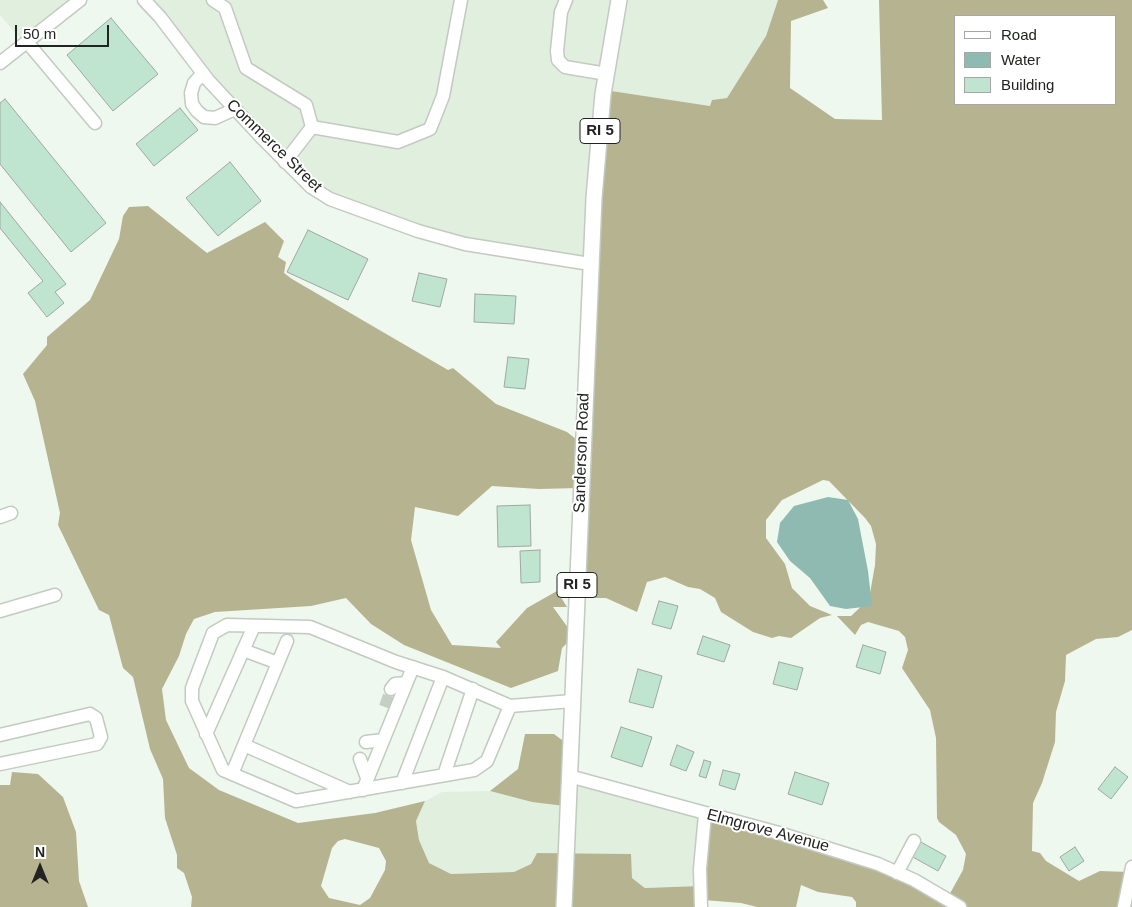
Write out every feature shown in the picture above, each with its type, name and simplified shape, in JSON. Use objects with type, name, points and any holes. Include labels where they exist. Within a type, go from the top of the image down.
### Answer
[{"type":"main road","name":"Sanderson Road","points":[[564,907],[594,198],[607,74],[619,0]]},
{"type":"street","points":[[0,63],[80,0]]},
{"type":"street","name":"Commerce Street","points":[[144,0],[235,109],[311,187],[330,199],[418,231],[465,244],[590,264]]},
{"type":"street","points":[[213,0],[225,8],[246,68],[306,105],[312,127]]},
{"type":"street","points":[[312,127],[398,142],[430,128],[443,96],[461,0]]},
{"type":"street","points":[[566,0],[561,12],[557,51],[558,60],[565,67],[607,74]]},
{"type":"street","points":[[27,42],[94,123]]},
{"type":"street","points":[[203,73],[194,83],[191,93],[192,104],[197,111],[204,117],[215,118],[235,109]]},
{"type":"street","points":[[285,162],[312,127]]},
{"type":"street","points":[[0,611],[55,595]]},
{"type":"street","points":[[510,706],[487,761],[474,770],[402,783],[360,786],[296,801],[223,770],[192,701],[192,688],[213,633],[227,625],[310,627],[473,689],[510,706],[572,701]]},
{"type":"street","points":[[206,734],[254,626]]},
{"type":"street","points":[[232,774],[287,641]]},
{"type":"street","points":[[243,650],[278,663]]},
{"type":"street","points":[[360,786],[383,740],[413,667]]},
{"type":"street","points":[[402,783],[443,678]]},
{"type":"street","points":[[391,689],[395,684],[406,683]]},
{"type":"street","points":[[444,776],[473,689]]},
{"type":"street","points":[[385,707],[390,723]]},
{"type":"street","points":[[0,734],[90,714],[96,718],[101,737],[97,744],[0,764]]},
{"type":"street","points":[[366,742],[383,740]]},
{"type":"street","points":[[244,745],[360,786]]},
{"type":"street","points":[[360,759],[360,786]]},
{"type":"street","name":"Elmgrove Avenue","points":[[569,776],[845,852],[898,873],[960,907]]},
{"type":"street","points":[[701,907],[700,869],[705,814]]},
{"type":"street","points":[[898,873],[914,841]]},
{"type":"street","points":[[1124,907],[1132,867]]},
{"type":"shaded area","points":[[0,0],[78,0],[23,42],[0,15]]},
{"type":"shaded area","points":[[146,0],[778,0],[766,36],[727,98],[712,100],[710,106],[606,90],[590,260],[467,243],[331,198],[290,165]]},
{"type":"shaded area","points":[[778,0],[823,0],[828,8],[791,21],[790,88],[835,119],[882,120],[879,0],[1132,0],[1132,630],[1118,637],[1096,639],[1066,655],[1065,681],[1056,712],[1055,742],[1042,783],[1033,803],[1032,851],[1040,853],[1046,861],[1079,881],[1100,871],[1129,872],[1132,864],[1132,907],[856,907],[856,902],[852,897],[818,892],[801,885],[796,907],[757,907],[741,903],[703,900],[701,907],[191,907],[192,897],[184,873],[177,868],[177,855],[165,818],[163,779],[150,749],[133,677],[123,668],[109,615],[99,610],[58,525],[60,513],[35,401],[23,374],[47,345],[47,337],[90,300],[119,239],[123,216],[129,207],[148,206],[207,253],[265,222],[284,241],[278,257],[286,262],[284,273],[292,279],[448,370],[453,368],[496,404],[567,432],[581,443],[605,90],[710,106],[712,100],[727,98],[766,36]],"holes":[[[823,480],[829,481],[865,518],[871,526],[876,544],[875,565],[869,599],[851,616],[837,616],[855,635],[861,625],[868,622],[899,631],[905,637],[908,650],[902,668],[930,710],[936,738],[937,818],[939,822],[956,835],[966,854],[963,870],[948,897],[768,829],[705,814],[700,886],[645,888],[632,878],[631,854],[537,853],[531,864],[514,872],[451,874],[429,863],[419,840],[416,821],[425,801],[375,813],[298,823],[219,790],[189,768],[166,720],[162,689],[179,656],[186,634],[194,619],[215,612],[311,606],[346,598],[371,624],[404,645],[511,688],[558,671],[562,648],[574,636],[553,607],[567,607],[557,591],[527,608],[496,642],[501,648],[452,645],[431,610],[411,540],[415,507],[458,516],[492,486],[539,489],[579,488],[577,598],[606,598],[637,612],[647,582],[665,577],[688,587],[700,589],[715,598],[721,612],[753,632],[772,638],[779,636],[791,638],[820,618],[832,615],[810,606],[792,588],[785,564],[766,538],[766,520],[782,500]],[[345,839],[379,848],[386,861],[385,870],[370,898],[360,905],[329,898],[321,886],[332,848],[338,841]]]},
{"type":"shaded area","points":[[525,734],[554,734],[570,746],[565,806],[532,802],[490,791],[518,769]]},
{"type":"shaded area","points":[[12,772],[38,774],[63,797],[76,832],[79,881],[88,907],[0,907],[0,785],[10,785]]},
{"type":"shaded area","points":[[576,777],[702,811],[700,886],[646,888],[632,878],[630,854],[537,853],[531,864],[514,872],[451,874],[429,863],[419,840],[416,821],[425,801],[442,792],[490,791],[532,802]]},
{"type":"water","points":[[828,497],[848,500],[858,519],[868,571],[872,606],[846,609],[830,606],[810,578],[790,561],[777,542],[780,523],[794,506]]},
{"type":"building","points":[[111,18],[158,74],[113,111],[67,55]]},
{"type":"building","points":[[5,99],[106,223],[71,252],[0,164],[0,103]]},
{"type":"building","points":[[180,108],[198,130],[154,166],[136,144]]},
{"type":"building","points":[[230,162],[261,201],[218,236],[186,198]]},
{"type":"building","points":[[0,202],[66,284],[55,292],[64,303],[47,317],[28,293],[43,281],[0,228]]},
{"type":"building","points":[[308,230],[368,259],[348,300],[287,272]]},
{"type":"building","points":[[419,273],[447,279],[440,307],[412,301]]},
{"type":"building","points":[[475,294],[516,296],[514,324],[474,322]]},
{"type":"building","points":[[508,357],[529,359],[525,389],[504,387]]},
{"type":"building","points":[[530,505],[531,546],[498,547],[497,506]]},
{"type":"building","points":[[540,550],[540,582],[521,583],[520,551]]},
{"type":"building","points":[[659,601],[678,606],[671,629],[652,624]]},
{"type":"building","points":[[703,636],[730,645],[724,662],[697,654]]},
{"type":"building","points":[[863,645],[886,652],[880,674],[856,667]]},
{"type":"building","points":[[779,662],[803,668],[797,690],[773,684]]},
{"type":"building","points":[[638,669],[662,676],[653,708],[629,702]]},
{"type":"building","points":[[621,727],[652,737],[642,767],[611,757]]},
{"type":"building","points":[[677,745],[694,752],[686,771],[670,765]]},
{"type":"building","points":[[704,760],[711,762],[706,778],[699,776]]},
{"type":"building","points":[[1115,767],[1128,777],[1111,799],[1098,789]]},
{"type":"building","points":[[723,770],[740,774],[735,790],[719,785]]},
{"type":"building","points":[[795,772],[829,783],[822,805],[788,794]]},
{"type":"building","points":[[919,841],[946,856],[938,871],[911,856]]},
{"type":"building","points":[[1075,847],[1084,861],[1069,871],[1060,857]]},
{"type":"tunnel","points":[[385,707],[391,689]]}]
